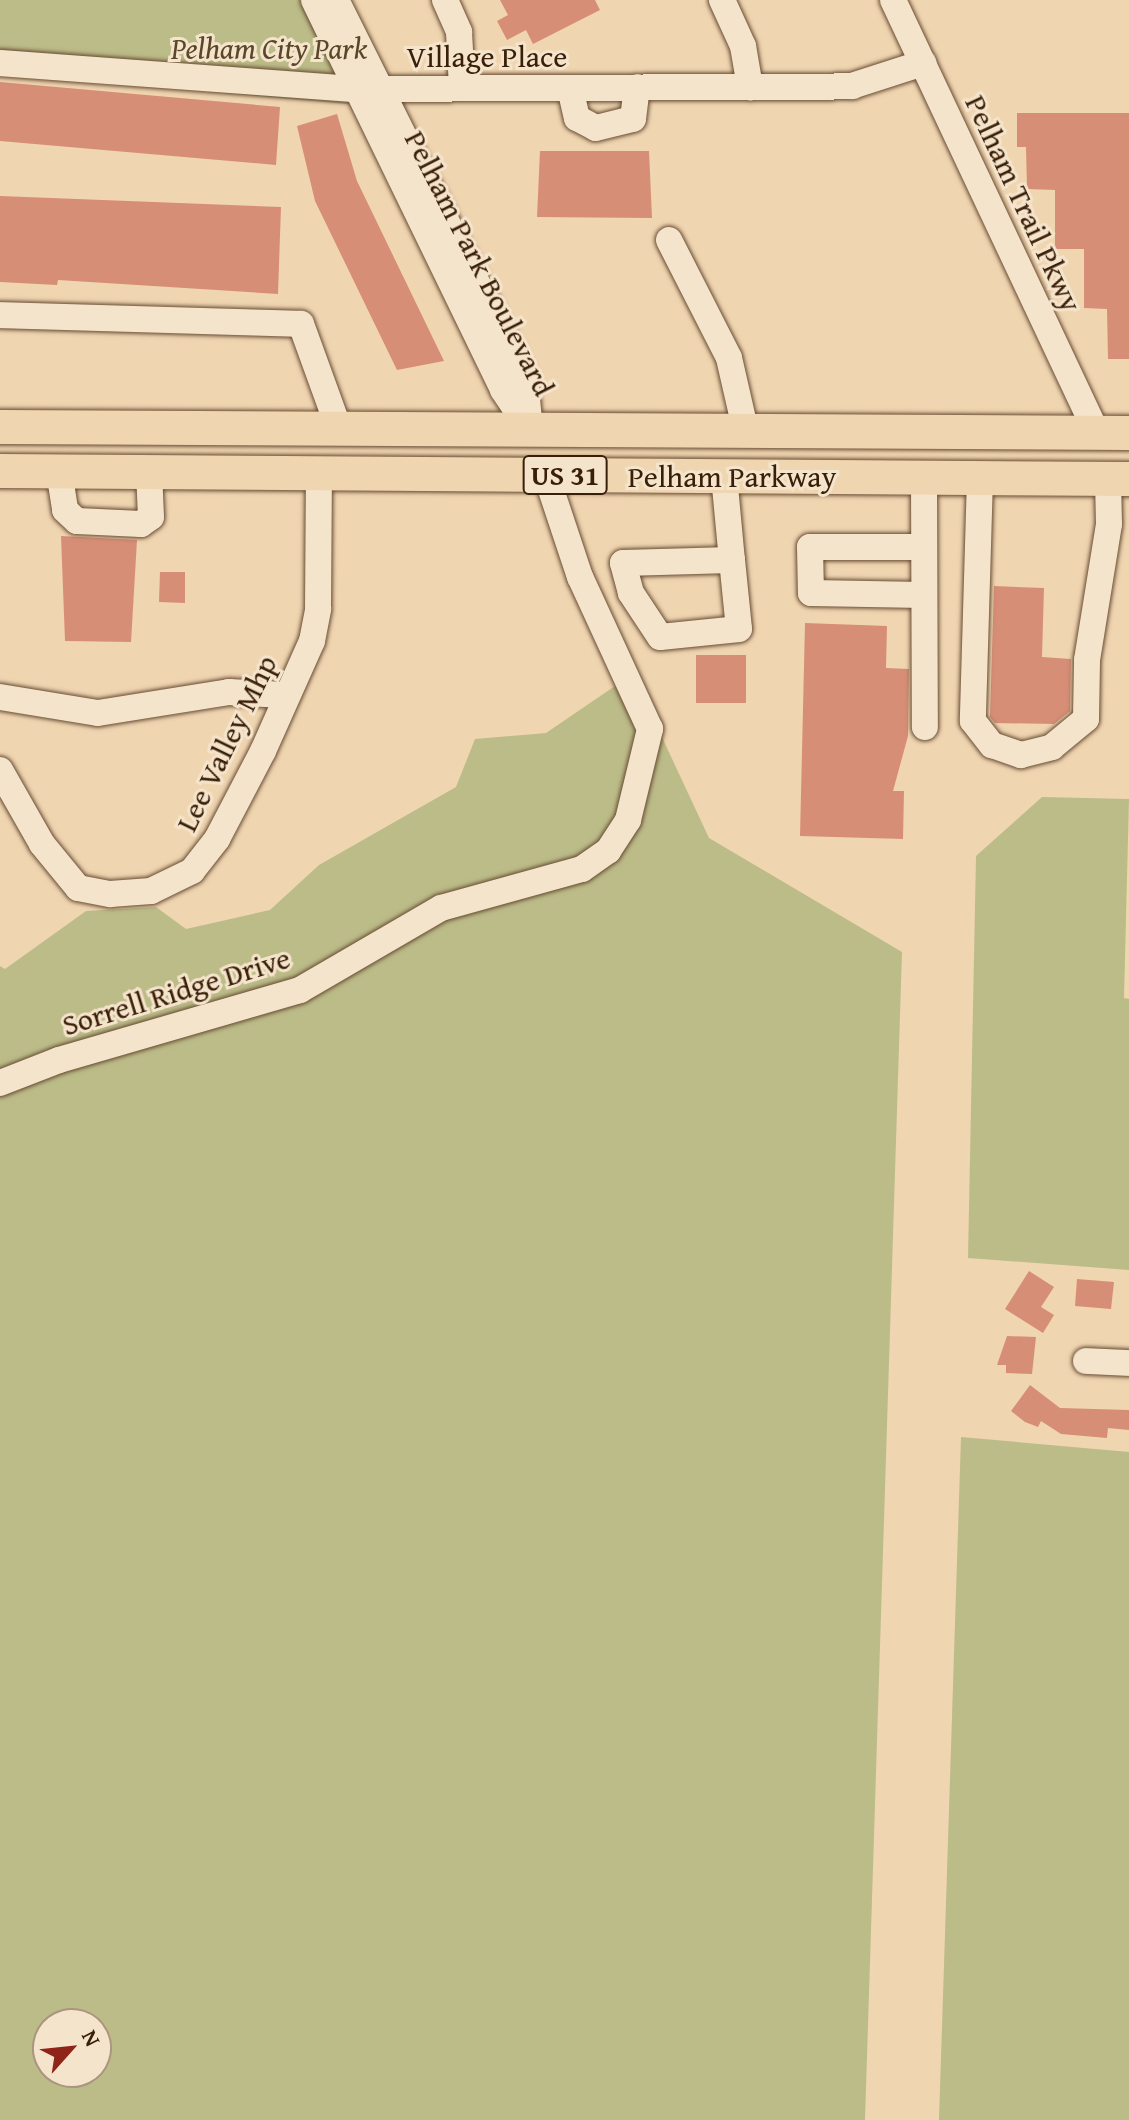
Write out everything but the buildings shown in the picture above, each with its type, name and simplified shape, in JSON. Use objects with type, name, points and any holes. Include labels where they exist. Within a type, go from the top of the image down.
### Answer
[{"type":"main road","name":"Pelham Parkway","points":[[0,427],[1113,433]]},
{"type":"main road","points":[[319,473],[339,429]]},
{"type":"main road","points":[[530,430],[546,475]]},
{"type":"main road","points":[[1113,433],[1118,479]]},
{"type":"main road","name":"Pelham Parkway","points":[[0,471],[1118,479]]},
{"type":"street","name":"Pelham Park Boulevard","points":[[314,0],[368,89]]},
{"type":"street","name":"Pelham Park Boulevard","points":[[336,0],[368,89],[503,390],[530,430]]},
{"type":"street","points":[[445,0],[459,32],[462,88]]},
{"type":"street","points":[[722,0],[743,46],[750,87]]},
{"type":"street","name":"Pelham Trail Pkwy","points":[[893,0],[1113,433]]},
{"type":"street","name":"Village Place","points":[[0,63],[368,89],[750,87],[876,83],[923,63]]},
{"type":"street","points":[[570,88],[577,118],[596,128],[633,119],[637,87]]},
{"type":"street","points":[[669,240],[729,358],[746,432]]},
{"type":"street","points":[[0,315],[301,324],[339,429]]},
{"type":"street","points":[[59,471],[65,510],[77,521],[141,524],[151,517],[149,472]]},
{"type":"street","name":"Lee Valley Mhp","points":[[0,770],[42,844],[78,888],[110,894],[168,887],[192,871],[217,839],[271,735],[284,695],[312,641],[318,609],[319,473]]},
{"type":"street","name":"Sorrell Ridge Drive","points":[[0,1083],[82,1052],[300,990],[441,908],[582,869],[608,851],[628,820],[650,729],[580,577],[546,475]]},
{"type":"street","points":[[724,476],[739,629],[660,637],[631,593],[623,563],[732,560]]},
{"type":"street","points":[[924,478],[925,727]]},
{"type":"street","points":[[980,478],[973,721],[992,745],[1021,755],[1052,747],[1086,719],[1087,660],[1118,479]]},
{"type":"street","points":[[924,547],[810,547],[811,593],[924,595]]},
{"type":"street","points":[[0,697],[98,713],[229,692],[284,695]]},
{"type":"street","points":[[1086,1361],[1129,1363]]},
{"type":"green space","name":"Pelham City Park","points":[[0,0],[303,0],[357,105],[0,73]]},
{"type":"green space","points":[[615,686],[642,740],[629,796],[597,854],[303,979],[0,1073],[0,966],[5,969],[86,911],[156,907],[186,929],[270,910],[319,865],[456,787],[475,739],[546,733]]},
{"type":"green space","points":[[660,733],[709,838],[902,952],[865,2120],[0,2120],[0,1090],[260,1014],[418,927],[604,866]]},
{"type":"green space","points":[[1042,797],[1129,799],[1124,998],[1129,999],[1129,1270],[968,1258],[976,856]]},
{"type":"green space","points":[[961,1437],[1129,1452],[1129,2120],[939,2120]]}]
